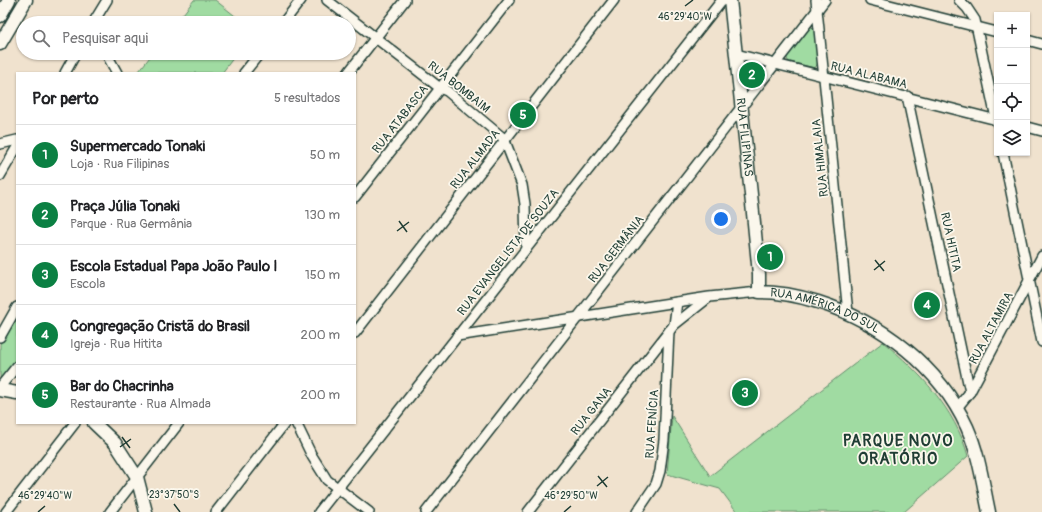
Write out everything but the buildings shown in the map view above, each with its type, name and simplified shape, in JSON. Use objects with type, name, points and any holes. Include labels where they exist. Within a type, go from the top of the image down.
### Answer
[{"type":"main road","points":[[0,16],[9,0]]},
{"type":"main road","points":[[17,16],[26,0]]},
{"type":"main road","name":"RUA FILIPINAS","points":[[730,5],[759,274],[759,292]]},
{"type":"main road","points":[[0,44],[16,17]]},
{"type":"main road","name":"RUA FILIPINAS","points":[[759,274],[772,292]]},
{"type":"main road","name":"RUA AMÉRICA DO SUL","points":[[759,292],[772,292],[802,297],[848,313],[882,332],[904,348],[931,375],[957,408],[976,451],[989,512]]},
{"type":"main road","points":[[0,389],[16,393]]},
{"type":"main road","points":[[95,424],[115,443],[137,477],[146,512]]},
{"type":"street","points":[[97,16],[106,0]]},
{"type":"street","points":[[288,16],[301,0]]},
{"type":"street","name":"RUA BOMBAIM","points":[[327,0],[348,16]]},
{"type":"street","points":[[349,72],[405,0]]},
{"type":"street","name":"RUA ATABASCA","points":[[356,196],[509,0]]},
{"type":"street","name":"RUA ALMADA","points":[[356,332],[614,0]]},
{"type":"street","name":"RUA HIMALAIA","points":[[816,0],[848,313]]},
{"type":"street","name":"RUA GERMÂNIA","points":[[426,512],[825,0]]},
{"type":"street","points":[[870,0],[994,31]]},
{"type":"street","points":[[960,0],[973,16],[977,27],[997,120]]},
{"type":"street","name":"RUA EVANGELISTA DE SOUZA","points":[[319,512],[719,4],[723,6],[730,5]]},
{"type":"street","name":"RUA BOMBAIM","points":[[356,22],[440,88],[447,91],[505,141],[522,185],[525,204],[526,249]]},
{"type":"street","points":[[1030,41],[1042,44]]},
{"type":"street","name":"RUA ALABAMA","points":[[736,54],[907,96],[994,120]]},
{"type":"street","points":[[66,72],[72,60]]},
{"type":"street","points":[[110,60],[116,72]]},
{"type":"street","points":[[245,72],[254,60]]},
{"type":"street","name":"RUA HITITA","points":[[907,96],[970,392]]},
{"type":"street","points":[[1030,128],[1042,131]]},
{"type":"street","points":[[9,160],[0,145],[16,140]]},
{"type":"street","points":[[0,176],[16,149]]},
{"type":"street","points":[[1004,156],[1042,342]]},
{"type":"street","name":"RUA ALTAMIRA","points":[[957,408],[970,392],[1042,256]]},
{"type":"street","name":"RUA AMÉRICA DO SUL","points":[[457,336],[709,297],[759,292]]},
{"type":"street","name":"RUA GANA","points":[[528,512],[671,328],[709,297]]},
{"type":"street","points":[[671,328],[677,302]]},
{"type":"street","points":[[0,337],[16,309]]},
{"type":"street","name":"RUA FENÍCIA","points":[[638,512],[656,484],[660,472],[664,440],[671,328]]},
{"type":"street","points":[[0,389],[16,367]]},
{"type":"street","points":[[6,512],[74,424]]},
{"type":"street","points":[[110,512],[178,424]]},
{"type":"street","points":[[216,512],[284,424]]},
{"type":"street","points":[[297,424],[320,470],[327,480],[369,512]]},
{"type":"green space","points":[[194,0],[215,0],[235,16],[181,16]]},
{"type":"green space","points":[[810,27],[815,30],[818,63],[815,68],[789,62],[787,59],[787,55]]},
{"type":"green space","points":[[148,60],[232,60],[223,72],[139,71]]},
{"type":"green space","points":[[744,60],[767,67],[753,85],[749,87],[744,85],[742,62]]},
{"type":"green space","points":[[16,316],[16,359],[0,380],[0,344]]},
{"type":"green space","points":[[883,342],[923,379],[945,407],[962,439],[968,456],[904,512],[737,512],[720,489],[667,474],[672,416],[710,476]]},
{"type":"place","name":"Praça Júlia Tonaki","points":[[752,75]]},
{"type":"place","name":"Bar do Chacrinha","points":[[523,115]]},
{"type":"place","name":"Supermercado Tonaki","points":[[770,257]]},
{"type":"place","name":"Congregação Cristã do Brasil","points":[[927,305]]},
{"type":"place","name":"Escola Estadual Papa João Paulo I","points":[[745,393]]},
{"type":"district","name":"PARQUE NOVO ORATÓRIO","points":[[898,449]]}]
